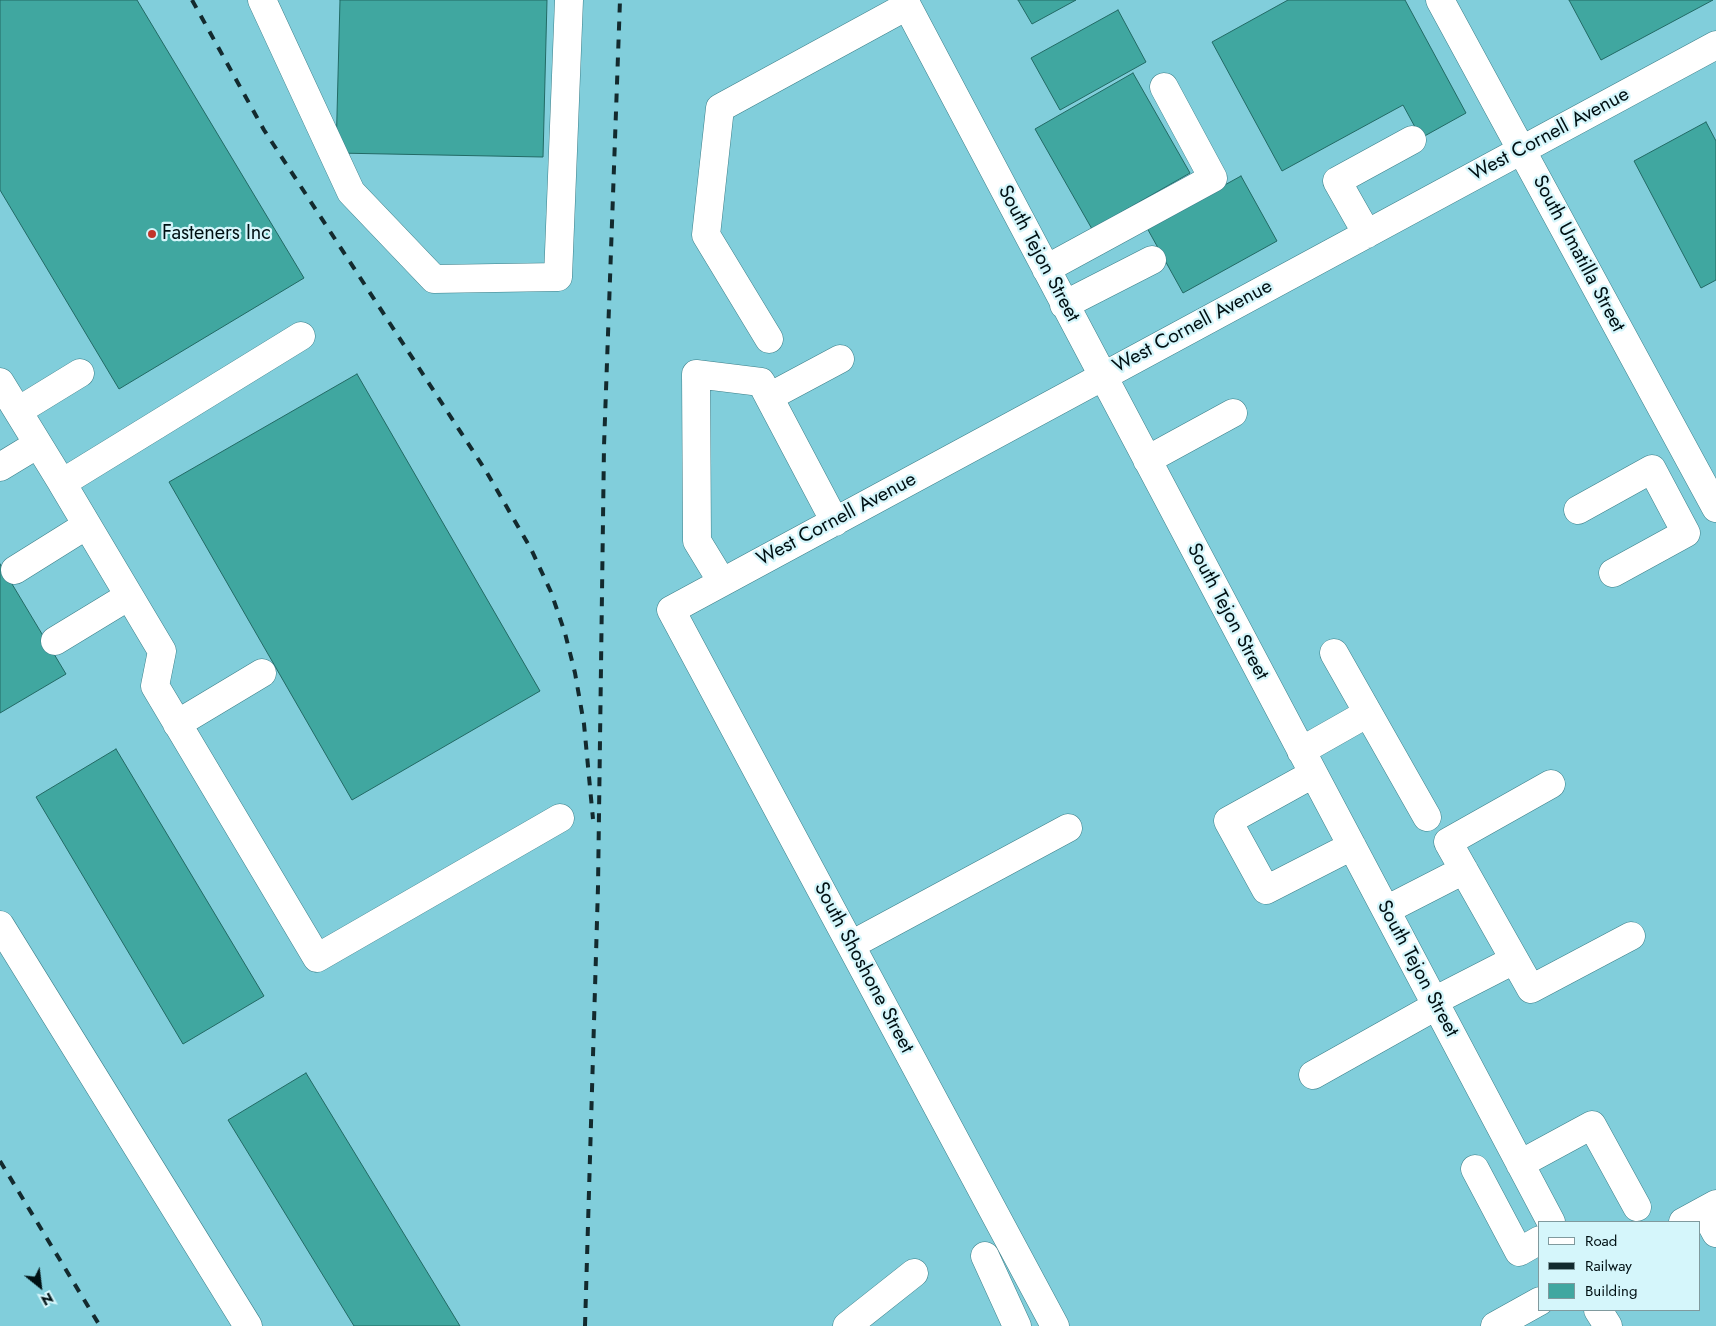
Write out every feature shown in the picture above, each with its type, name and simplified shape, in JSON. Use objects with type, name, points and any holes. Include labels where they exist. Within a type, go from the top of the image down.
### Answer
[{"type":"street","points":[[262,0],[351,192],[434,279],[558,277],[569,0]]},
{"type":"street","name":"South Umatilla Street","points":[[1440,0],[1522,150],[1707,468],[1716,508]]},
{"type":"street","points":[[769,339],[706,235],[720,108],[906,3]]},
{"type":"street","name":"South Tejon Street","points":[[906,3],[1102,377],[1550,1221]]},
{"type":"street","name":"West Cornell Avenue","points":[[671,610],[1716,45]]},
{"type":"street","points":[[1046,269],[1213,178],[1164,87]]},
{"type":"street","points":[[1367,234],[1337,181],[1412,140]]},
{"type":"street","points":[[1064,305],[1152,260]]},
{"type":"street","points":[[62,483],[301,336]]},
{"type":"street","points":[[769,397],[840,359]]},
{"type":"street","points":[[18,411],[80,373]]},
{"type":"street","points":[[722,582],[697,541],[696,374],[761,382],[835,522]]},
{"type":"street","points":[[0,382],[162,651],[155,686],[316,958],[560,818]]},
{"type":"street","points":[[1146,460],[1233,413]]},
{"type":"street","points":[[0,467],[38,444]]},
{"type":"street","points":[[1578,510],[1652,468],[1665,491],[1686,533],[1613,573]]},
{"type":"street","points":[[1665,491],[1707,468]]},
{"type":"street","points":[[15,570],[87,525]]},
{"type":"street","points":[[55,641],[129,596]]},
{"type":"street","name":"South Shoshone Street","points":[[671,610],[1055,1326]]},
{"type":"street","points":[[1334,652],[1427,817]]},
{"type":"street","points":[[177,724],[262,673]]},
{"type":"street","points":[[1352,846],[1266,890],[1228,821],[1307,763],[1368,713]]},
{"type":"street","points":[[1551,784],[1448,842],[1531,989],[1631,936]]},
{"type":"street","points":[[851,945],[1068,828]]},
{"type":"street","points":[[1386,910],[1464,870]]},
{"type":"street","points":[[0,925],[248,1326]]},
{"type":"street","points":[[1313,1074],[1514,960]]},
{"type":"street","points":[[1520,1164],[1592,1125],[1637,1207]]},
{"type":"street","points":[[1475,1169],[1519,1252],[1538,1241]]},
{"type":"street","points":[[985,1256],[1017,1326]]},
{"type":"street","points":[[847,1326],[914,1273]]},
{"type":"street","points":[[1495,1326],[1538,1302]]},
{"type":"street","points":[[1599,1311],[1608,1326]]},
{"type":"shaded area","points":[[0,0],[1716,0],[1716,1326],[0,1326]]},
{"type":"building","name":"Fasteners Inc","points":[[0,0],[137,0],[304,278],[119,389],[0,190]]},
{"type":"building","points":[[340,0],[547,0],[543,157],[336,153]]},
{"type":"building","points":[[1018,0],[1076,0],[1032,24]]},
{"type":"building","points":[[1288,0],[1405,0],[1466,113],[1421,138],[1403,105],[1282,171],[1212,42]]},
{"type":"building","points":[[1569,0],[1713,0],[1601,60]]},
{"type":"building","points":[[1118,10],[1146,62],[1060,110],[1031,58]]},
{"type":"building","points":[[1133,73],[1190,173],[1092,229],[1035,129]]},
{"type":"building","points":[[1706,122],[1716,141],[1716,280],[1701,288],[1634,161]]},
{"type":"building","points":[[1241,176],[1277,241],[1183,293],[1147,228]]},
{"type":"building","points":[[357,374],[540,691],[352,800],[169,482]]},
{"type":"building","points":[[0,564],[66,674],[0,713]]},
{"type":"building","points":[[116,749],[264,996],[183,1044],[36,797]]},
{"type":"building","points":[[306,1073],[460,1326],[354,1326],[228,1120]]},
{"type":"railway","points":[[192,0],[264,130],[486,471],[531,549],[551,592],[565,633],[575,673],[584,724],[593,819]]},
{"type":"railway","points":[[585,1326],[598,887],[604,446],[620,0]]},
{"type":"railway","points":[[0,1161],[100,1326]]},
{"type":"place","name":"Fasteners Inc","points":[[152,234]]}]
